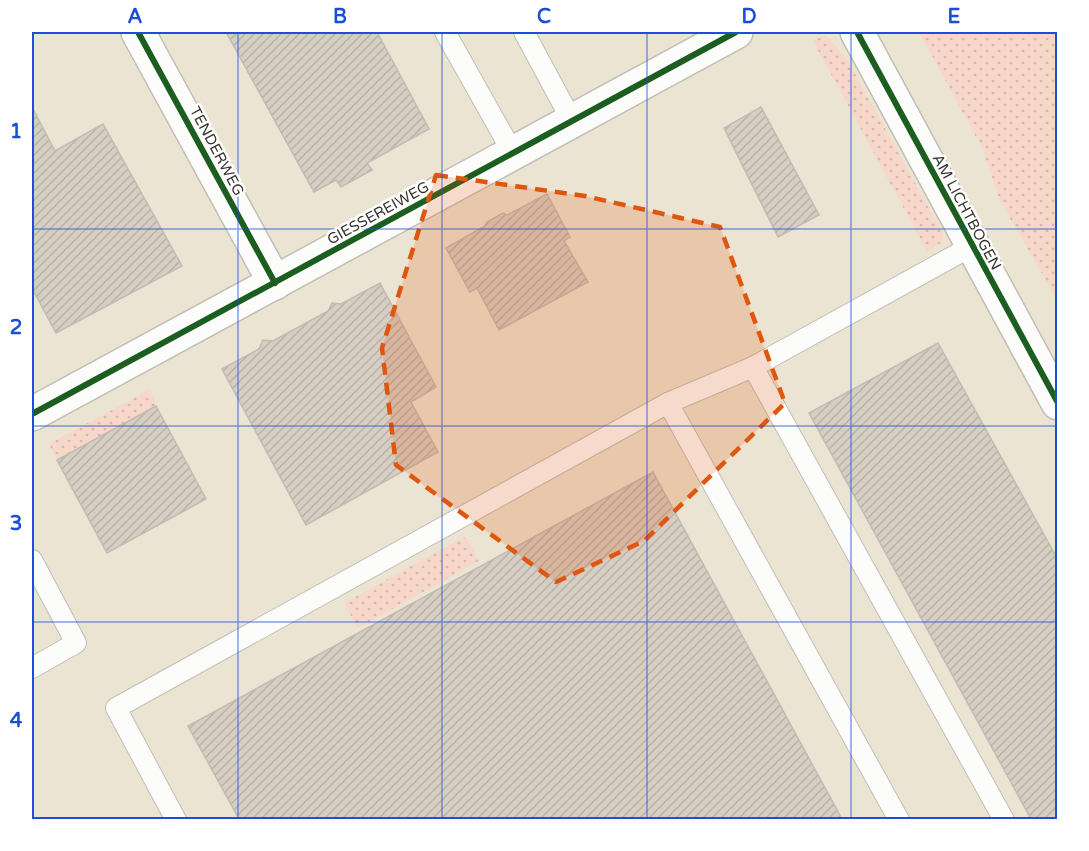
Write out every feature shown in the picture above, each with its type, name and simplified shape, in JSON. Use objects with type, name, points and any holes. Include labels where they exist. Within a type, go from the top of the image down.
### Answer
[{"type":"street","name":"TENDERWEG","points":[[138,32],[275,283]]},
{"type":"street","name":"GIESSEREIWEG","points":[[32,414],[736,32]]},
{"type":"street","name":"AM LICHTBOGEN","points":[[857,32],[972,246],[1049,367],[1058,403]]},
{"type":"lane","points":[[446,32],[513,153]]},
{"type":"lane","points":[[524,32],[572,121]]},
{"type":"lane","points":[[176,819],[116,708],[668,402],[753,367],[972,246]]},
{"type":"lane","points":[[753,367],[1004,819]]},
{"type":"lane","points":[[668,402],[899,819]]},
{"type":"lane","points":[[32,560],[76,643],[32,668]]},
{"type":"highlighted area","points":[[436,175],[585,196],[720,227],[785,403],[644,541],[556,582],[396,465],[382,348]]},
{"type":"shaded area","points":[[32,32],[919,32],[982,148],[1000,201],[1056,298],[1057,295],[1057,819],[32,819]]},
{"type":"shaded area","points":[[919,32],[1057,32],[1058,295],[1056,298],[1000,201],[982,148]]},
{"type":"shaded area","points":[[824,35],[848,61],[943,234],[943,242],[927,251],[813,41]]},
{"type":"shaded area","points":[[149,390],[157,405],[57,460],[49,444]]},
{"type":"shaded area","points":[[464,537],[479,561],[358,628],[344,603]]},
{"type":"building","points":[[226,32],[377,32],[429,129],[367,163],[372,170],[341,187],[336,180],[314,192]]},
{"type":"building","points":[[32,107],[55,151],[103,124],[182,266],[56,333],[32,288]]},
{"type":"building","points":[[761,107],[819,215],[778,237],[724,128]]},
{"type":"building","points":[[547,194],[570,237],[564,241],[588,282],[499,330],[477,288],[470,292],[446,248],[503,213],[507,215]]},
{"type":"building","points":[[380,283],[436,387],[411,402],[438,452],[306,525],[222,369],[259,349],[263,340],[273,341],[328,311],[332,303],[341,304]]},
{"type":"building","points":[[938,343],[1058,560],[1058,819],[1031,819],[809,413]]},
{"type":"building","points":[[156,406],[206,499],[107,553],[57,460]]},
{"type":"building","points":[[653,472],[842,819],[239,819],[188,726]]},
{"type":"cycle path","points":[[138,32],[275,283]]},
{"type":"cycle path","points":[[32,414],[736,32]]},
{"type":"cycle path","points":[[857,32],[1058,403]]}]
